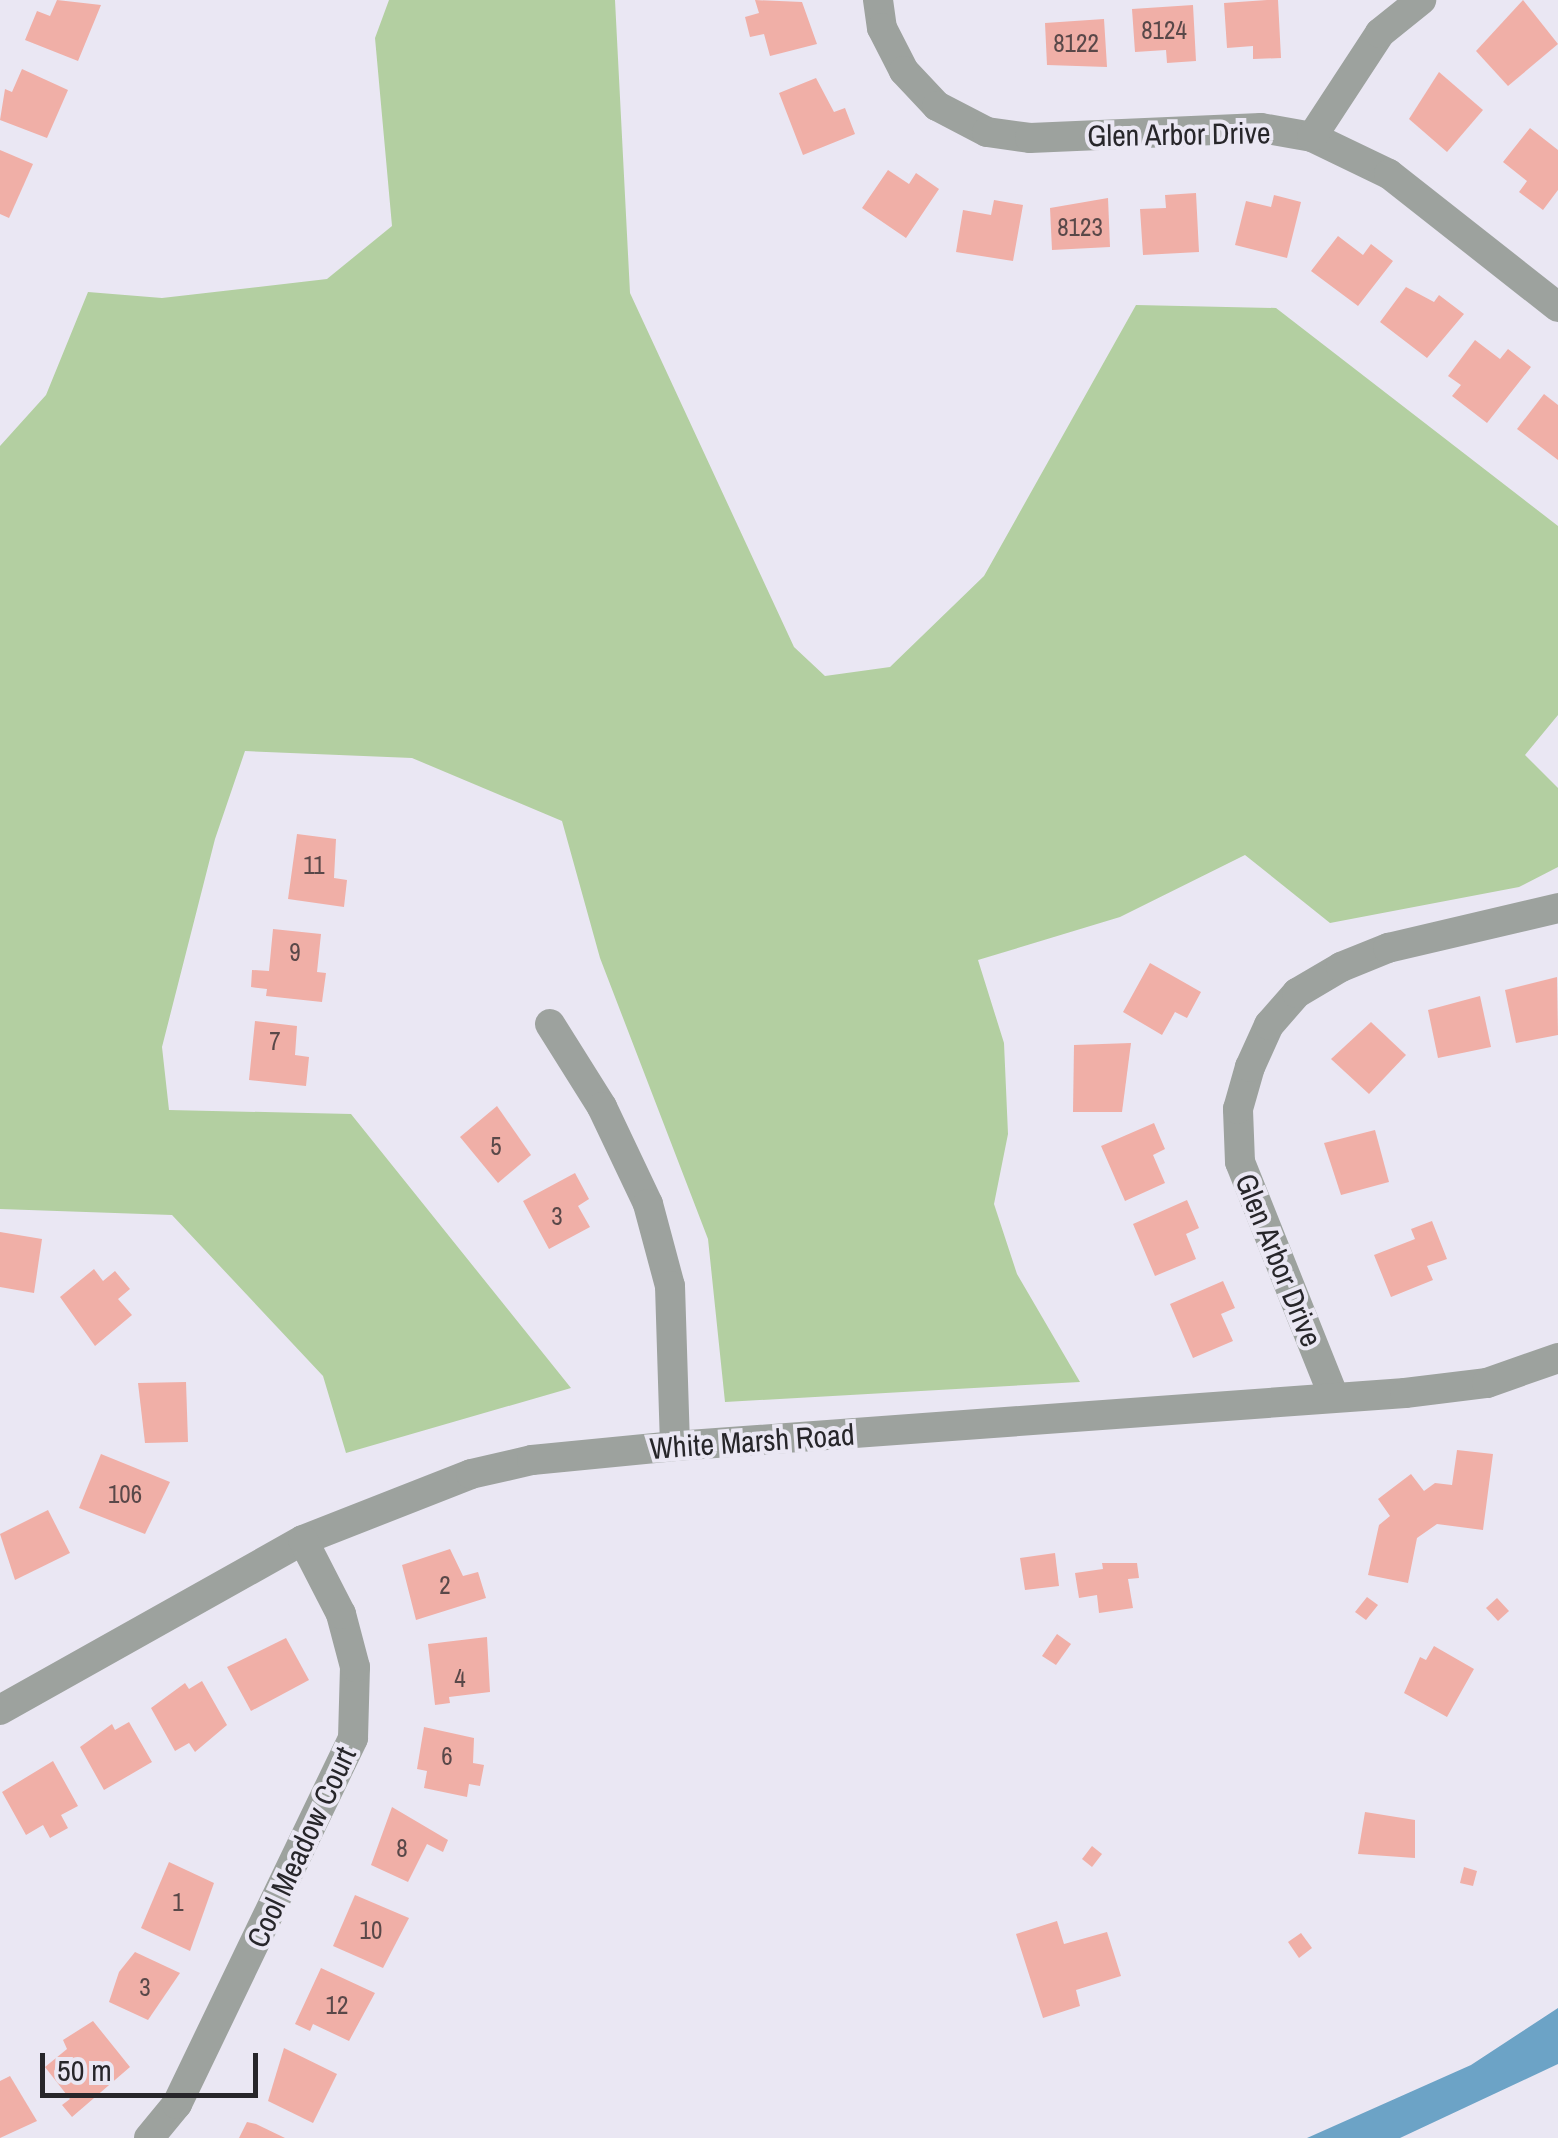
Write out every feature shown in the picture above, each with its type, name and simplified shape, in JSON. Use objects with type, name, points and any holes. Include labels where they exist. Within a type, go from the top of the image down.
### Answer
[{"type":"street","name":"Glen Arbor Drive","points":[[878,0],[882,28],[904,71],[937,106],[987,132],[1030,138],[1261,128],[1312,137],[1388,174],[1558,306]]},
{"type":"street","points":[[1312,137],[1380,33],[1421,0]]},
{"type":"street","name":"Glen Arbor Drive","points":[[1334,1397],[1240,1162],[1238,1109],[1250,1067],[1270,1025],[1298,993],[1341,967],[1388,948],[1558,908]]},
{"type":"street","points":[[550,1024],[602,1107],[648,1204],[670,1286],[675,1446]]},
{"type":"street","name":"White Marsh Road","points":[[0,1710],[303,1540],[472,1474],[532,1460],[1487,1383],[1558,1358]]},
{"type":"street","name":"Cool Meadow Court","points":[[149,2138],[177,2104],[354,1738],[355,1667],[340,1614],[303,1540]]},
{"type":"green space","points":[[389,0],[615,0],[630,293],[794,647],[825,676],[890,667],[984,576],[1136,305],[1276,308],[1558,526],[1558,715],[1525,755],[1558,788],[1558,867],[1519,887],[1330,923],[1245,855],[1120,917],[978,960],[1004,1043],[1008,1134],[994,1204],[1017,1274],[1080,1382],[725,1402],[708,1239],[600,958],[562,821],[412,758],[245,751],[215,839],[162,1047],[169,1110],[351,1114],[571,1388],[346,1453],[323,1376],[172,1215],[0,1209],[0,446],[46,395],[88,292],[162,298],[327,279],[392,226],[375,38]]},
{"type":"water","points":[[1558,2008],[1558,2064],[1400,2138],[1307,2138],[1471,2065]]},
{"type":"building","points":[[57,0],[101,5],[78,61],[25,40],[37,11],[50,16]]},
{"type":"building","points":[[755,0],[802,2],[817,44],[770,56],[764,34],[750,37],[745,17],[759,13]]},
{"type":"building","points":[[1278,0],[1281,58],[1253,59],[1253,46],[1227,48],[1224,3]]},
{"type":"building","points":[[1523,0],[1558,44],[1508,86],[1476,51]]},
{"type":"building","points":[[1193,5],[1196,61],[1167,63],[1166,50],[1135,52],[1132,9]]},
{"type":"building","points":[[1104,19],[1107,67],[1047,65],[1045,23]]},
{"type":"building","points":[[22,69],[68,90],[47,138],[0,120],[5,89],[12,92]]},
{"type":"building","points":[[1439,72],[1483,110],[1447,152],[1409,119]]},
{"type":"building","points":[[816,78],[834,112],[845,108],[855,134],[803,155],[779,93]]},
{"type":"building","points":[[1530,128],[1558,150],[1558,190],[1543,210],[1519,192],[1527,181],[1503,162]]},
{"type":"building","points":[[0,150],[33,164],[9,218],[0,214]]},
{"type":"building","points":[[888,170],[909,184],[916,173],[939,189],[906,238],[862,208]]},
{"type":"building","points":[[1196,193],[1199,252],[1143,255],[1140,209],[1166,208],[1165,195]]},
{"type":"building","points":[[1274,195],[1301,202],[1287,258],[1235,245],[1246,201],[1271,207]]},
{"type":"building","points":[[1108,198],[1110,247],[1052,250],[1050,208]]},
{"type":"building","points":[[994,200],[1023,205],[1013,261],[956,252],[963,210],[991,215]]},
{"type":"building","points":[[1338,236],[1363,255],[1371,244],[1393,261],[1358,306],[1311,271]]},
{"type":"building","points":[[1406,287],[1434,302],[1439,295],[1464,314],[1427,358],[1380,322]]},
{"type":"building","points":[[1475,340],[1500,359],[1508,349],[1531,367],[1487,423],[1452,396],[1461,385],[1448,376]]},
{"type":"building","points":[[1544,394],[1558,405],[1558,460],[1517,429]]},
{"type":"building","points":[[297,834],[336,839],[334,878],[347,880],[344,907],[288,899]]},
{"type":"building","points":[[273,929],[321,934],[317,972],[326,973],[322,1002],[266,996],[267,989],[251,987],[252,970],[269,971]]},
{"type":"building","points":[[1150,963],[1201,992],[1187,1018],[1175,1012],[1162,1035],[1123,1012]]},
{"type":"building","points":[[1557,977],[1558,1035],[1516,1043],[1505,990]]},
{"type":"building","points":[[1480,996],[1491,1047],[1438,1058],[1428,1010]]},
{"type":"building","points":[[255,1021],[297,1026],[295,1055],[309,1057],[306,1086],[249,1080]]},
{"type":"building","points":[[1371,1022],[1406,1055],[1369,1094],[1331,1059]]},
{"type":"building","points":[[1131,1043],[1122,1112],[1073,1112],[1074,1045]]},
{"type":"building","points":[[497,1106],[531,1155],[498,1183],[460,1137]]},
{"type":"building","points":[[1154,1123],[1165,1149],[1153,1155],[1165,1183],[1125,1201],[1101,1146]]},
{"type":"building","points":[[1375,1130],[1389,1182],[1341,1195],[1324,1143]]},
{"type":"building","points":[[575,1173],[589,1199],[578,1206],[590,1227],[549,1249],[523,1201]]},
{"type":"building","points":[[1187,1200],[1199,1228],[1186,1234],[1196,1259],[1155,1276],[1133,1224]]},
{"type":"building","points":[[1432,1221],[1447,1259],[1427,1266],[1433,1280],[1391,1297],[1374,1255],[1415,1239],[1411,1229]]},
{"type":"building","points":[[0,1232],[42,1239],[34,1293],[0,1287]]},
{"type":"building","points":[[94,1269],[103,1281],[115,1271],[130,1289],[118,1299],[132,1315],[95,1346],[60,1297]]},
{"type":"building","points":[[1223,1281],[1235,1308],[1221,1314],[1233,1341],[1193,1358],[1170,1304]]},
{"type":"building","points":[[186,1382],[188,1442],[145,1443],[138,1383]]},
{"type":"building","points":[[1457,1450],[1493,1454],[1483,1530],[1437,1524],[1417,1538],[1408,1583],[1368,1575],[1379,1525],[1390,1516],[1378,1499],[1411,1474],[1424,1491],[1435,1483],[1452,1485]]},
{"type":"building","points":[[101,1454],[170,1482],[145,1534],[79,1508]]},
{"type":"building","points":[[48,1510],[70,1553],[15,1580],[0,1534]]},
{"type":"building","points":[[450,1549],[463,1576],[478,1572],[486,1598],[416,1620],[402,1565]]},
{"type":"building","points":[[1055,1553],[1059,1586],[1025,1590],[1020,1558]]},
{"type":"building","points":[[1102,1563],[1137,1563],[1139,1578],[1128,1579],[1133,1608],[1099,1613],[1097,1595],[1079,1598],[1075,1573],[1103,1569]]},
{"type":"building","points":[[1367,1597],[1378,1605],[1366,1620],[1355,1612]]},
{"type":"building","points":[[1497,1598],[1509,1611],[1498,1621],[1486,1608]]},
{"type":"building","points":[[1057,1634],[1071,1644],[1056,1665],[1042,1656]]},
{"type":"building","points":[[487,1637],[490,1692],[449,1697],[450,1703],[435,1705],[428,1644]]},
{"type":"building","points":[[286,1638],[309,1680],[251,1711],[227,1667]]},
{"type":"building","points":[[1434,1646],[1474,1669],[1447,1717],[1404,1693],[1420,1657],[1426,1660]]},
{"type":"building","points":[[202,1681],[227,1725],[195,1752],[189,1743],[175,1751],[151,1708],[185,1683],[189,1689]]},
{"type":"building","points":[[129,1722],[152,1762],[104,1790],[80,1747],[112,1724],[115,1730]]},
{"type":"building","points":[[424,1727],[474,1738],[473,1763],[484,1765],[480,1786],[469,1784],[467,1797],[424,1788],[427,1771],[417,1769]]},
{"type":"building","points":[[53,1761],[78,1806],[61,1815],[68,1828],[50,1838],[43,1825],[26,1835],[2,1792]]},
{"type":"building","points":[[392,1807],[448,1840],[443,1852],[427,1844],[408,1882],[371,1865]]},
{"type":"building","points":[[1365,1812],[1415,1820],[1415,1858],[1358,1854]]},
{"type":"building","points":[[1092,1846],[1102,1854],[1092,1867],[1082,1859]]},
{"type":"building","points":[[169,1862],[214,1883],[190,1951],[141,1928]]},
{"type":"building","points":[[1464,1867],[1477,1871],[1473,1886],[1460,1883]]},
{"type":"building","points":[[355,1895],[409,1918],[383,1968],[333,1946]]},
{"type":"building","points":[[1057,1921],[1064,1944],[1107,1932],[1121,1976],[1076,1990],[1080,2006],[1043,2018],[1016,1934]]},
{"type":"building","points":[[1301,1933],[1312,1948],[1299,1958],[1288,1942]]},
{"type":"building","points":[[135,1952],[180,1973],[148,2020],[109,2002],[119,1972]]},
{"type":"building","points":[[321,1968],[375,1993],[349,2041],[313,2024],[310,2031],[295,2024]]},
{"type":"building","points":[[93,2021],[130,2067],[72,2117],[62,2105],[70,2099],[45,2067],[67,2049],[63,2040]]},
{"type":"building","points":[[284,2048],[337,2074],[313,2123],[268,2101]]},
{"type":"building","points":[[10,2076],[37,2121],[0,2138],[0,2081]]},
{"type":"building","points":[[247,2122],[256,2124],[285,2138],[239,2138]]}]
